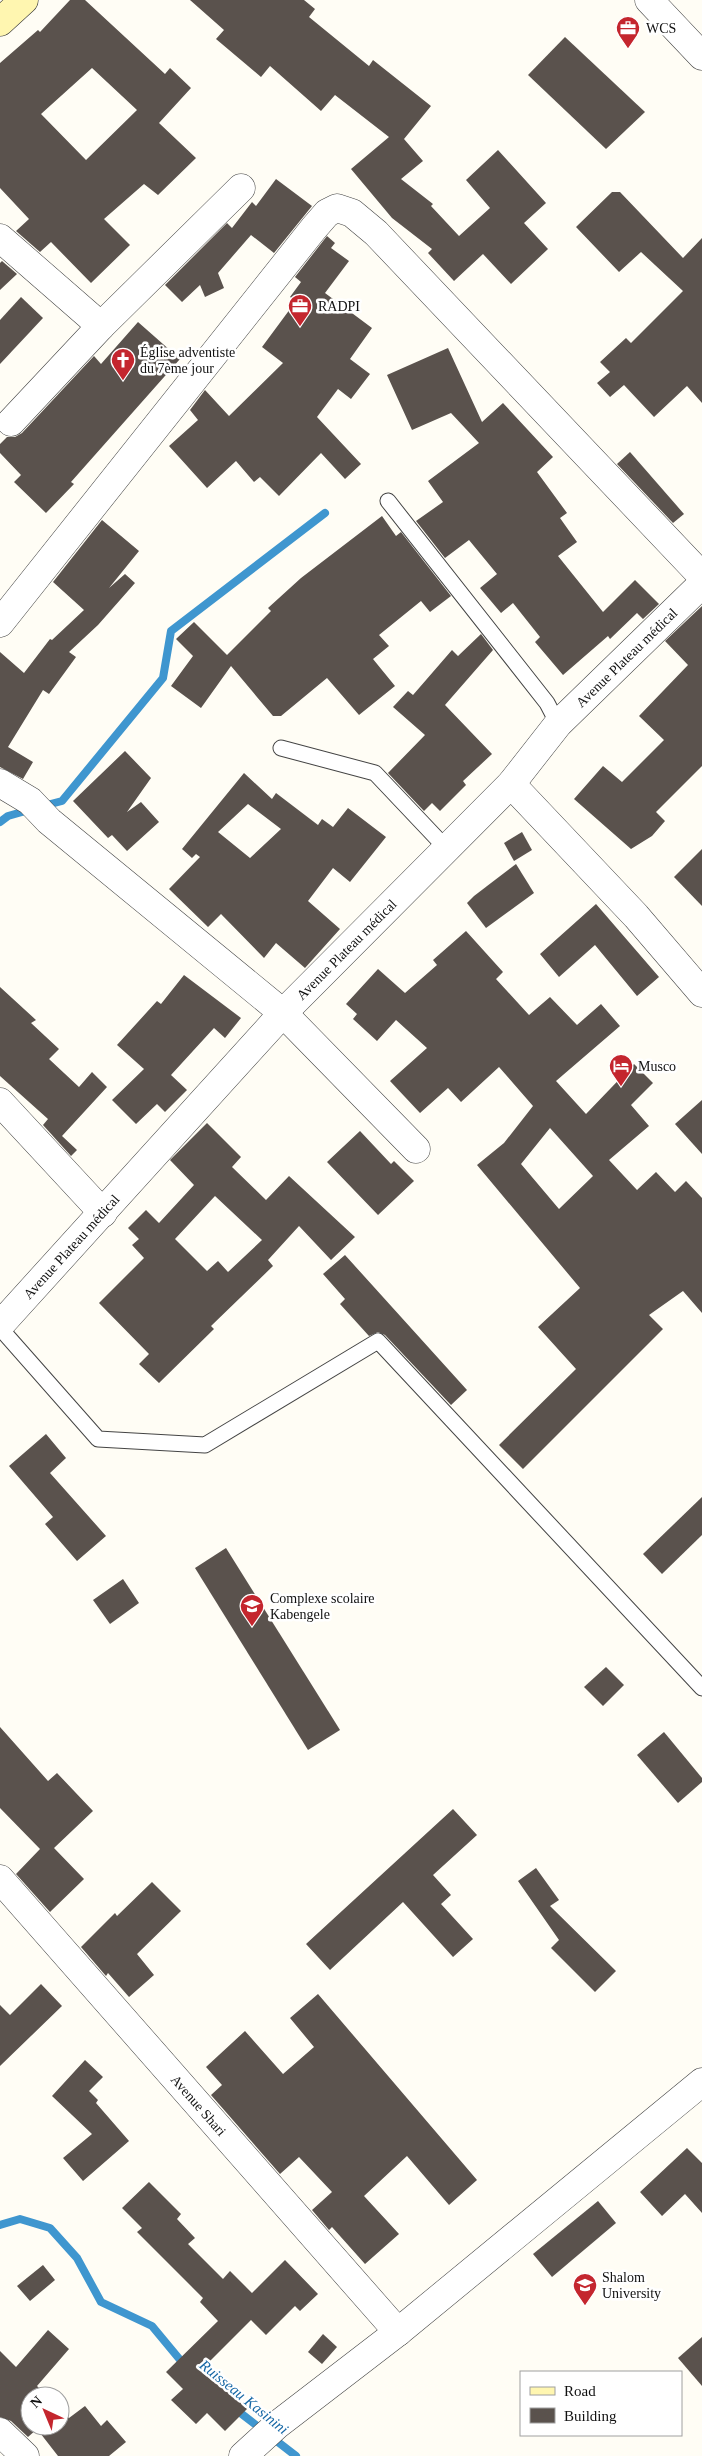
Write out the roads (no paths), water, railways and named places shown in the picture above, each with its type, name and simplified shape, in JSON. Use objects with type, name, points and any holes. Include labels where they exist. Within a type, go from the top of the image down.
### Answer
[{"type":"street","points":[[0,22],[24,0]]},
{"type":"street","points":[[649,0],[702,56]]},
{"type":"street","points":[[11,422],[101,326],[241,188]]},
{"type":"street","points":[[2,618],[327,212],[337,208],[352,213],[376,233],[702,576]]},
{"type":"street","points":[[0,238],[101,326]]},
{"type":"street","name":"Avenue Plateau médical","points":[[0,1326],[283,1013],[511,784],[558,724],[702,584]]},
{"type":"street","points":[[0,783],[30,801],[49,821],[283,1013],[416,1149]]},
{"type":"street","points":[[511,784],[636,916],[702,993]]},
{"type":"street","points":[[0,1102],[102,1213]]},
{"type":"street","name":"Avenue Shari","points":[[0,1879],[398,2332]]},
{"type":"street","points":[[259,2441],[398,2332],[702,2082]]},
{"type":"street","points":[[0,2432],[25,2456]]},
{"type":"lane","points":[[388,502],[548,703],[558,724]]},
{"type":"lane","points":[[281,748],[375,773],[446,848]]},
{"type":"lane","points":[[0,1326],[98,1439],[205,1445],[378,1341],[702,1688]]},
{"type":"waterway","points":[[43,806],[62,801],[163,678],[171,631],[325,513]]},
{"type":"waterway","points":[[0,822],[8,816],[29,810]]},
{"type":"waterway","name":"Ruisseau Kasinini","points":[[0,2225],[20,2219],[50,2228],[77,2258],[101,2302],[152,2326],[186,2367]]},
{"type":"waterway","name":"Ruisseau Kasinini","points":[[234,2408],[296,2456]]},
{"type":"place","name":"WCS","points":[[628,49]]},
{"type":"place","name":"RADPI","points":[[300,327]]},
{"type":"place","name":"Église adventiste du 7ème jour","points":[[123,381]]},
{"type":"place","name":"Musco","points":[[621,1087]]},
{"type":"place","name":"Complexe scolaire Kabengele","points":[[252,1627]]},
{"type":"place","name":"Shalom University","points":[[585,2306]]}]
